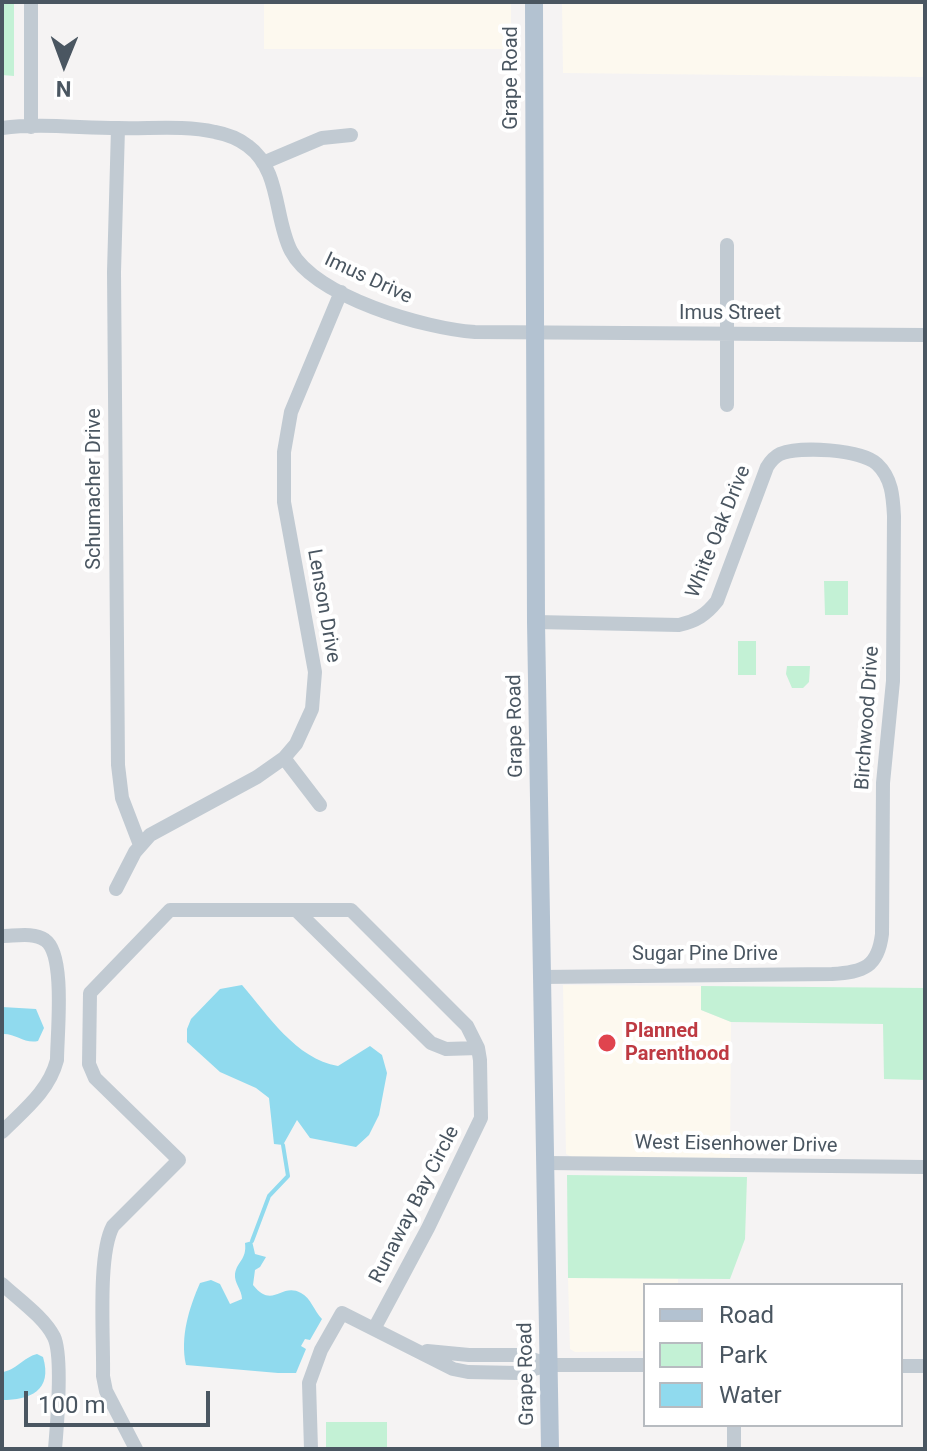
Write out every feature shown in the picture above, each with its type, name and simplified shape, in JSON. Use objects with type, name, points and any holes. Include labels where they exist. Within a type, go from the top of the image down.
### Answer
[{"type":"main road","name":"Grape Road","points":[[534,2],[536,622],[550,1449]]},
{"type":"street","points":[[31,2],[31,127]]},
{"type":"street","name":"Imus Drive","points":[[2,128],[118,128],[215,132],[233,137],[250,147],[263,163],[291,250],[306,271],[324,285],[435,328],[534,332]]},
{"type":"street","name":"Schumacher Drive","points":[[118,128],[114,272],[118,765],[122,798],[140,845]]},
{"type":"street","points":[[263,163],[322,138],[351,135]]},
{"type":"street","points":[[727,245],[727,405]]},
{"type":"street","name":"Lenson Drive","points":[[116,889],[140,845],[150,835],[257,777],[284,758],[306,725],[316,690],[284,502],[284,452],[291,412],[341,292]]},
{"type":"street","name":"Imus Street","points":[[534,332],[925,335]]},
{"type":"street","name":"White Oak Drive","points":[[536,622],[679,625],[696,621],[717,601],[772,459],[792,451],[850,451],[865,455],[883,470]]},
{"type":"street","name":"Birchwood Drive","points":[[869,967],[880,948],[882,934],[883,783],[893,681],[894,516],[893,496],[883,470]]},
{"type":"street","points":[[284,758],[320,805]]},
{"type":"street","points":[[136,1449],[106,1391],[103,1376],[104,1271],[108,1235],[113,1226],[179,1160],[95,1078],[89,1064],[90,993],[170,910],[296,910],[351,910],[467,1026],[478,1048],[446,1049],[431,1043],[296,910]]},
{"type":"street","points":[[2,936],[36,936],[46,940],[57,960],[58,975],[57,1060],[53,1074],[40,1094],[2,1132]]},
{"type":"street","name":"Sugar Pine Drive","points":[[541,977],[832,974],[869,967]]},
{"type":"street","name":"Runaway Bay Circle","points":[[374,1329],[428,1228],[481,1118],[478,1048]]},
{"type":"street","name":"West Eisenhower Drive","points":[[546,1163],[925,1167]]},
{"type":"street","points":[[2,1284],[47,1327],[54,1338],[58,1363],[55,1449]]},
{"type":"street","points":[[311,1449],[309,1383],[321,1350],[342,1313],[407,1347],[458,1355],[518,1355],[549,1365],[643,1365]]},
{"type":"street","points":[[903,1366],[925,1366]]},
{"type":"street","points":[[734,1427],[734,1449]]},
{"type":"shaded area","points":[[264,2],[511,2],[511,49],[264,49]]},
{"type":"shaded area","points":[[562,2],[925,2],[924,77],[563,73]]},
{"type":"shaded area","points":[[563,985],[701,986],[701,1010],[731,1022],[730,1158],[572,1157],[566,1154]]},
{"type":"shaded area","points":[[568,1278],[678,1279],[678,1283],[643,1283],[643,1351],[575,1352],[570,1349]]},
{"type":"green space","points":[[2,2],[14,2],[14,76],[2,75]]},
{"type":"green space","points":[[824,581],[848,581],[848,615],[825,615]]},
{"type":"green space","points":[[738,641],[756,641],[756,675],[738,675]]},
{"type":"green space","points":[[787,666],[810,666],[809,682],[803,688],[792,688],[786,674]]},
{"type":"green space","points":[[701,986],[925,988],[925,1080],[884,1079],[883,1024],[731,1022],[701,1010]]},
{"type":"green space","points":[[567,1175],[747,1177],[745,1239],[730,1279],[568,1278]]},
{"type":"green space","points":[[326,1422],[387,1422],[387,1449],[326,1449]]},
{"type":"water","points":[[242,985],[284,1034],[309,1055],[323,1062],[338,1066],[370,1046],[382,1055],[387,1073],[379,1115],[369,1135],[356,1147],[310,1138],[297,1120],[283,1145],[274,1144],[269,1098],[256,1088],[220,1072],[187,1042],[191,1019],[220,989]]},
{"type":"water","points":[[2,1007],[36,1009],[44,1028],[38,1041],[2,1034]]},
{"type":"water","points":[[252,1241],[255,1254],[266,1257],[255,1270],[253,1285],[260,1292],[272,1296],[288,1291],[301,1293],[322,1319],[310,1340],[305,1339],[301,1346],[306,1349],[296,1373],[186,1365],[184,1344],[187,1323],[200,1283],[211,1280],[220,1284],[230,1304],[242,1299],[235,1274],[245,1253],[245,1243]]},
{"type":"water","points":[[37,1354],[43,1357],[45,1369],[42,1386],[22,1398],[2,1400],[2,1372]]},
{"type":"waterway","points":[[252,1241],[269,1196],[288,1176],[283,1145]]},
{"type":"place","name":"Planned Parenthood","points":[[607,1043]]}]
